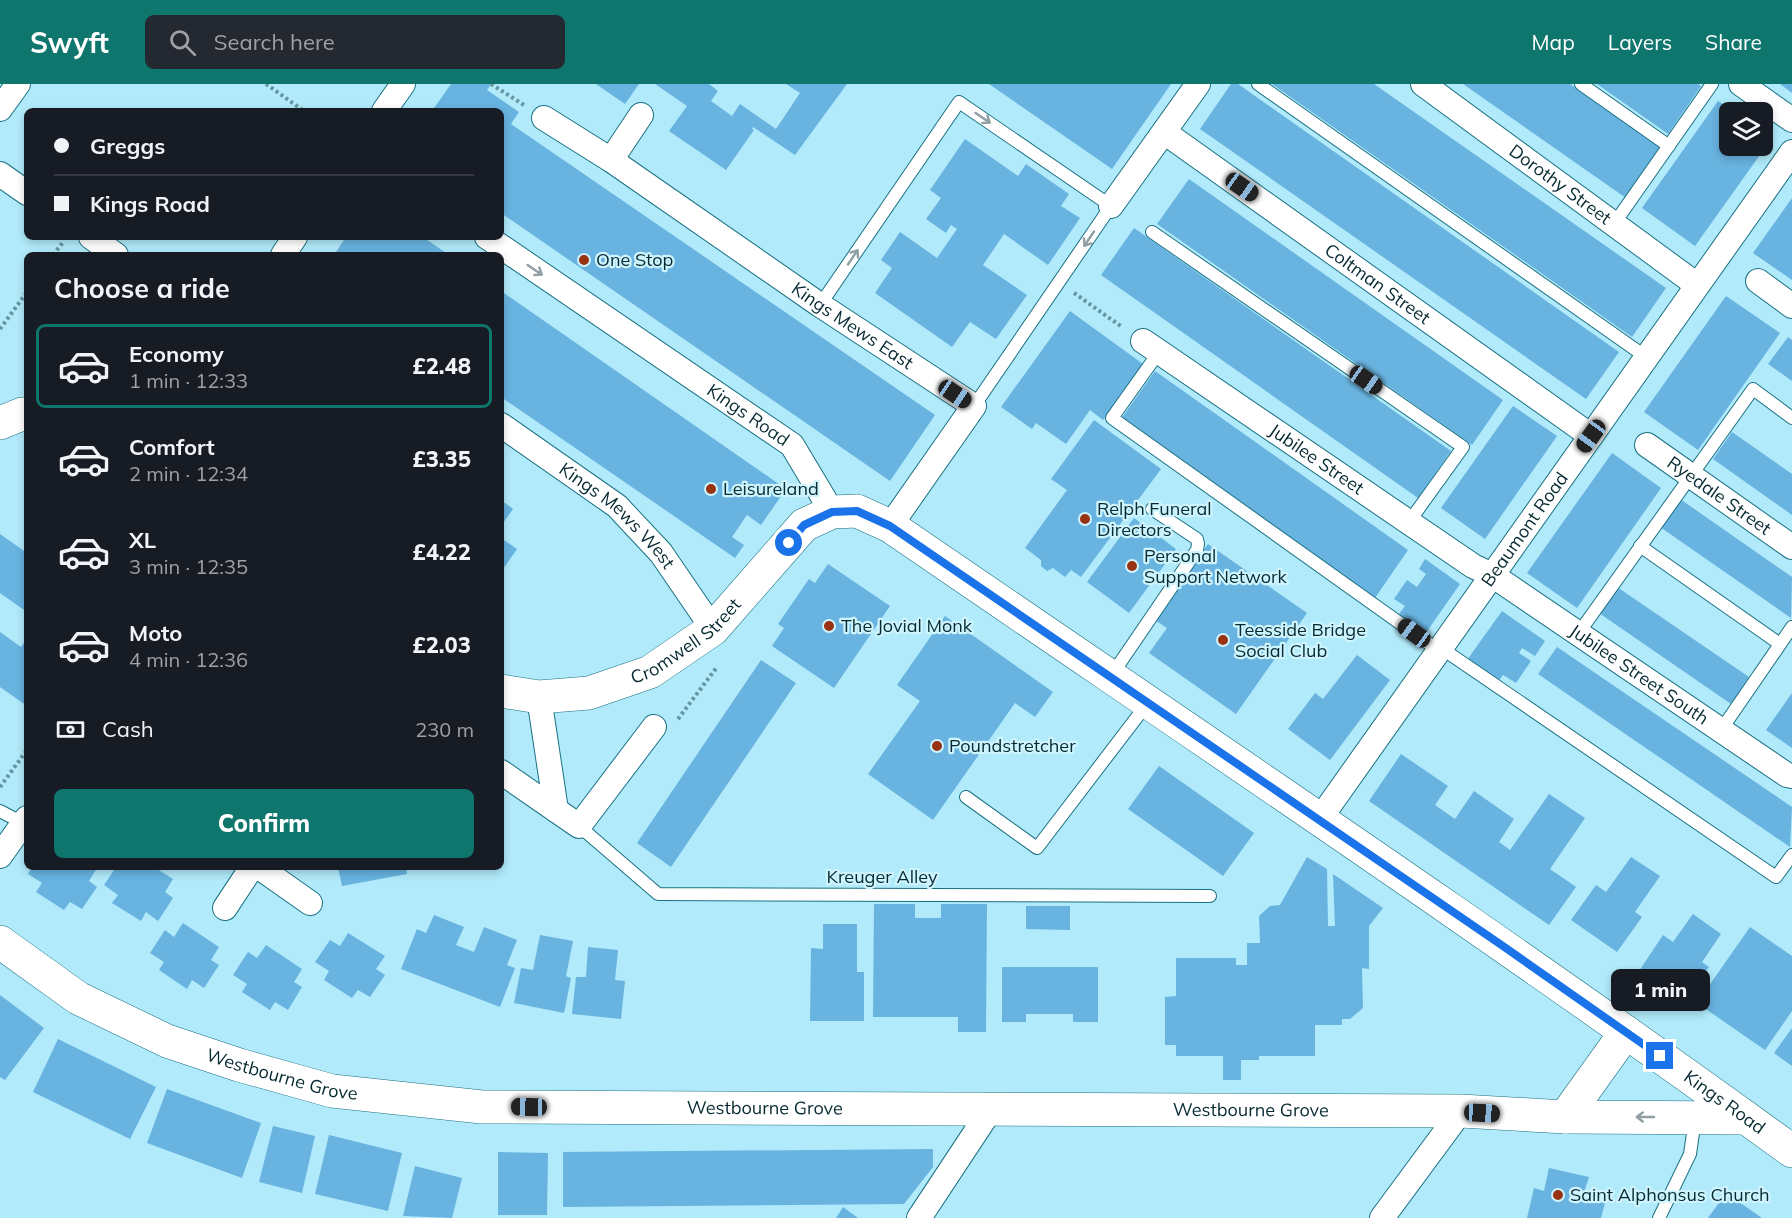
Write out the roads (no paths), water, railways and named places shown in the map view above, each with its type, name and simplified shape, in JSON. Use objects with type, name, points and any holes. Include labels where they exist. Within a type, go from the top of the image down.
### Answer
[{"type":"street","points":[[0,109],[18,84]]},
{"type":"street","points":[[386,108],[403,84]]},
{"type":"street","points":[[1111,206],[1198,84]]},
{"type":"street","name":"Dorothy Street","points":[[1422,84],[1698,285]]},
{"type":"street","points":[[1741,84],[1792,120]]},
{"type":"street","points":[[611,160],[641,115]]},
{"type":"street","name":"Kings Mews East","points":[[544,118],[611,160],[820,305],[974,406]]},
{"type":"street","name":"Coltman Street","points":[[1164,132],[1591,436]]},
{"type":"street","name":"Beaumont Road","points":[[1319,820],[1792,152]]},
{"type":"street","points":[[0,174],[24,191]]},
{"type":"street","points":[[95,240],[112,252]]},
{"type":"street","name":"Kings Road","points":[[491,240],[792,446],[832,512],[857,511],[890,526],[1626,1032],[1792,1151]]},
{"type":"street","points":[[1758,281],[1792,306]]},
{"type":"street","name":"Jubilee Street","points":[[1151,346],[1473,566],[1492,575]]},
{"type":"street","points":[[890,526],[974,406]]},
{"type":"street","points":[[0,423],[24,414]]},
{"type":"street","name":"Kings Mews West","points":[[504,427],[617,506],[661,553],[713,629]]},
{"type":"street","name":"Ryedale Street","points":[[1647,445],[1792,547]]},
{"type":"street","name":"Cromwell Street","points":[[504,691],[539,697],[589,693],[650,672],[713,629],[804,525],[832,512]]},
{"type":"street","name":"Jubilee Street South","points":[[1492,575],[1789,776]]},
{"type":"street","points":[[539,697],[556,810]]},
{"type":"street","points":[[504,774],[579,826],[654,727]]},
{"type":"street","points":[[0,856],[24,822]]},
{"type":"street","points":[[225,908],[250,870]]},
{"type":"street","points":[[263,870],[310,903]]},
{"type":"street","name":"Westbourne Grove","points":[[0,942],[78,998],[167,1041],[239,1065],[332,1091],[482,1107],[1461,1112],[1565,1117],[1746,1118]]},
{"type":"street","points":[[1565,1117],[1626,1032]]},
{"type":"street","points":[[919,1218],[991,1109]]},
{"type":"street","points":[[1382,1218],[1461,1112]]},
{"type":"lane","points":[[1257,84],[1646,357]]},
{"type":"lane","points":[[1581,84],[1669,146]]},
{"type":"lane","points":[[1614,224],[1712,84]]},
{"type":"lane","points":[[820,305],[959,102],[1111,206],[974,406]]},
{"type":"lane","points":[[1152,232],[1463,447],[1409,522]]},
{"type":"lane","points":[[1151,346],[1112,418],[1440,649],[1776,877],[1792,855]]},
{"type":"lane","points":[[1578,634],[1753,389],[1792,418]]},
{"type":"lane","points":[[1110,677],[1197,550],[1197,539],[1152,510]]},
{"type":"lane","points":[[1640,546],[1780,644]]},
{"type":"lane","points":[[1720,730],[1792,627]]},
{"type":"lane","points":[[966,797],[1037,848],[1148,703]]},
{"type":"lane","points":[[0,811],[24,821]]},
{"type":"lane","name":"Kreuger Alley","points":[[579,826],[658,894],[1210,896]]},
{"type":"lane","points":[[1659,1218],[1690,1154],[1695,1118]]},
{"type":"place","name":"One Stop","points":[[584,260]]},
{"type":"place","name":"Leisureland","points":[[711,489]]},
{"type":"place","name":"Relph Funeral Directors","points":[[1085,519]]},
{"type":"place","name":"Personal Support Network","points":[[1132,566]]},
{"type":"place","name":"The Jovial Monk","points":[[829,626]]},
{"type":"place","name":"Teesside Bridge Social Club","points":[[1223,640]]},
{"type":"place","name":"Poundstretcher","points":[[937,746]]},
{"type":"place","name":"Saint Alphonsus Church","points":[[1558,1195]]}]
